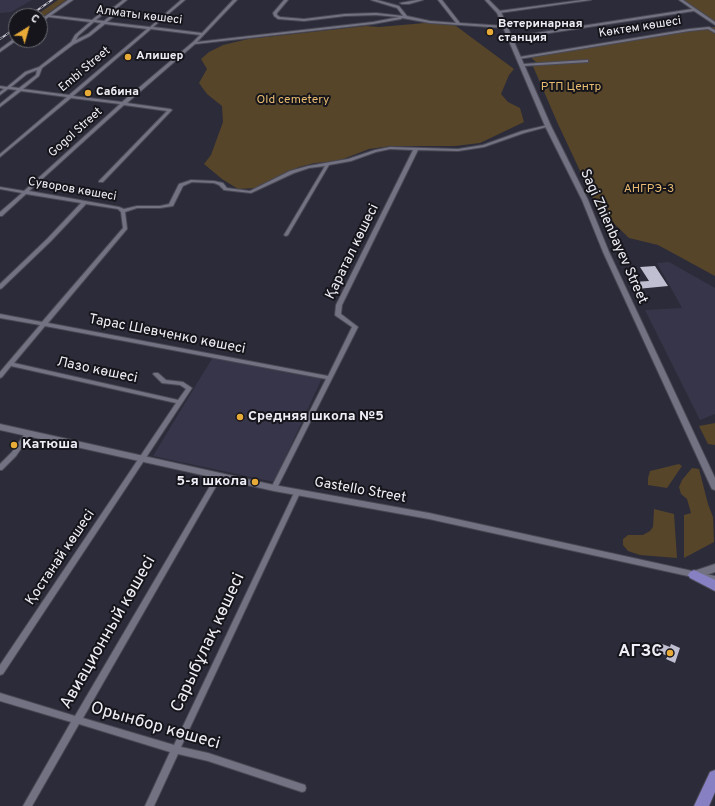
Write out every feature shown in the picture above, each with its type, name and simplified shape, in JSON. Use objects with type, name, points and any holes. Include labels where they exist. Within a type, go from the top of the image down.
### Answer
[{"type":"highway","points":[[694,575],[715,586]]},
{"type":"highway","points":[[701,806],[715,777]]},
{"type":"main road","name":"Sagi Zhienbayev Street","points":[[487,0],[499,12],[548,126],[585,200],[606,252],[715,487]]},
{"type":"main road","points":[[694,575],[715,568]]},
{"type":"street","points":[[48,16],[71,0]]},
{"type":"street","points":[[73,42],[76,36],[93,21],[126,0]]},
{"type":"street","name":"Embi Street","points":[[0,156],[183,0]]},
{"type":"street","name":"Gogol Street","points":[[0,215],[123,104],[194,43],[235,0]]},
{"type":"street","points":[[286,0],[275,15],[280,18],[304,20],[345,15],[387,14],[430,22],[505,27]]},
{"type":"street","points":[[373,0],[398,7],[406,17]]},
{"type":"street","points":[[397,0],[402,3],[421,0]]},
{"type":"street","points":[[440,0],[459,24]]},
{"type":"street","points":[[499,12],[589,0]]},
{"type":"street","points":[[681,0],[693,10],[715,24]]},
{"type":"street","points":[[398,7],[402,3]]},
{"type":"street","points":[[0,94],[26,73],[40,68],[73,42],[89,35],[116,13],[115,8]]},
{"type":"street","points":[[510,38],[693,10]]},
{"type":"street","name":"Алматы көшесі","points":[[48,16],[203,34]]},
{"type":"street","points":[[194,43],[379,22],[406,17]]},
{"type":"street","name":"Көктем көшесі","points":[[519,58],[690,30],[709,28],[715,32]]},
{"type":"street","points":[[523,65],[587,62]]},
{"type":"street","points":[[0,106],[38,75],[40,68]]},
{"type":"street","points":[[0,87],[170,110],[101,181]]},
{"type":"street","points":[[124,211],[137,207],[160,207],[171,205],[181,185],[191,181],[214,182],[221,184],[226,188],[251,192],[292,172],[308,167],[327,165],[349,160],[374,151],[390,148],[458,150],[484,146],[523,132],[548,126]]},
{"type":"street","name":"Қаратал көшесі","points":[[274,488],[355,327],[338,315],[338,305],[416,149]]},
{"type":"street","points":[[286,235],[327,165]]},
{"type":"street","name":"Суворов көшесі","points":[[0,188],[26,191],[119,208],[124,211],[125,228],[44,324]]},
{"type":"street","points":[[0,288],[49,240],[84,202]]},
{"type":"street","name":"Тарас Шевченко көшесі","points":[[0,316],[330,378]]},
{"type":"street","points":[[0,376],[44,324]]},
{"type":"street","name":"Лазо көшесі","points":[[10,364],[180,402]]},
{"type":"street","name":"Лазо көшесі","points":[[143,459],[189,388],[181,383],[164,382],[156,374]]},
{"type":"street","name":"Gastello Street","points":[[0,427],[297,493],[429,516],[715,579]]},
{"type":"street","points":[[0,468],[14,454],[28,434]]},
{"type":"street","name":"Қостанай көшесі","points":[[0,672],[143,459]]},
{"type":"street","name":"Авиационный көшесі","points":[[27,806],[219,476]]},
{"type":"street","name":"Сарыбұлақ көшесі","points":[[150,806],[175,749],[297,493]]},
{"type":"street","name":"Орынбор көшесі","points":[[0,697],[175,749],[208,757],[302,788]]},
{"type":"shaded area","points":[[0,0],[32,0],[18,8],[8,8],[8,12],[0,13]]},
{"type":"shaded area","points":[[669,262],[715,288],[715,414],[700,420],[645,310],[682,308],[657,263]]},
{"type":"shaded area","name":"Средняя школа №5","points":[[213,357],[322,378],[274,482],[153,456]]},
{"type":"green space","points":[[58,0],[66,0],[48,13],[48,8],[46,8]]},
{"type":"green space","points":[[681,0],[715,0],[715,24],[693,10]]},
{"type":"green space","name":"Old cemetery","points":[[425,23],[452,23],[514,69],[509,75],[501,94],[508,102],[520,108],[524,122],[480,143],[455,146],[391,146],[369,149],[338,161],[315,163],[299,167],[256,188],[238,189],[222,179],[204,164],[211,155],[223,122],[222,106],[207,94],[199,83],[207,69],[201,59],[209,52],[223,45],[248,39],[366,26],[379,27]]},
{"type":"green space","points":[[715,27],[715,32],[713,33],[715,34],[715,276],[658,245],[629,238],[597,207],[532,64],[536,62],[528,55],[697,28]]},
{"type":"green space","points":[[715,423],[715,445],[708,444],[699,426]]},
{"type":"green space","points":[[679,464],[682,466],[667,488],[648,485],[650,471]]},
{"type":"green space","points":[[692,468],[699,469],[713,517],[714,542],[684,558],[684,515],[691,513],[687,499],[681,494],[679,487],[682,480]]},
{"type":"green space","points":[[654,509],[674,514],[677,558],[640,555],[628,551],[623,545],[623,539],[628,535],[643,535],[650,531],[653,527]]},
{"type":"building","points":[[655,266],[668,286],[637,289],[633,282],[649,281],[640,267]]},
{"type":"building","name":"АГЗС","points":[[657,642],[670,647],[671,644],[680,648],[675,663],[666,659],[668,656],[653,650]]},
{"type":"railway","points":[[40,8],[52,0]]},
{"type":"railway","points":[[0,39],[8,34]]},
{"type":"place","name":"Ветеринарная станция","points":[[490,32]]},
{"type":"place","name":"Алишер","points":[[128,57]]},
{"type":"place","name":"Сабина","points":[[88,93]]},
{"type":"place","name":"Средняя школа №5","points":[[240,417]]},
{"type":"place","name":"Катюша","points":[[14,445]]},
{"type":"place","name":"5-я школа","points":[[255,482]]},
{"type":"place","name":"АГЗС","points":[[670,653]]},
{"type":"park label","name":"РТП Центр","points":[[571,88]]},
{"type":"park label","name":"АНГРЭ-3","points":[[649,190]]}]
